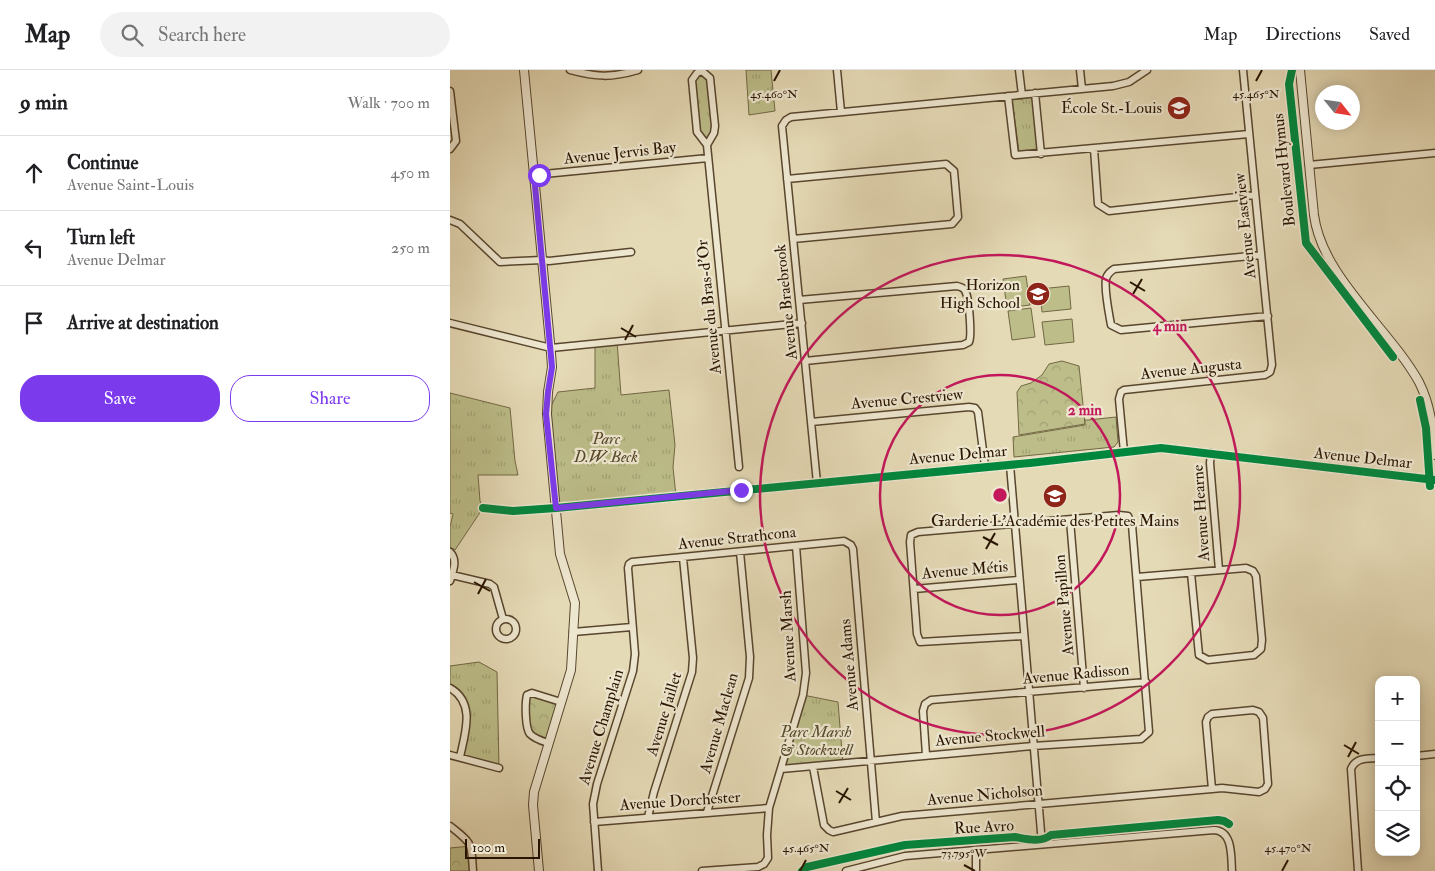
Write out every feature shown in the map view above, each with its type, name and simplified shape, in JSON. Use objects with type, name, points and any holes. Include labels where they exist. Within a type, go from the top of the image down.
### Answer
[{"type":"street","points":[[524,70],[551,348],[552,367],[546,414],[560,554],[575,603],[570,670],[534,792],[533,805],[539,871]]},
{"type":"street","points":[[570,70],[602,77],[638,70]]},
{"type":"street","points":[[837,70],[841,112],[1122,84],[1147,70]]},
{"type":"street","points":[[1019,70],[1022,94]]},
{"type":"street","points":[[1080,70],[1082,89]]},
{"type":"street","name":"Avenue Eastview","points":[[1244,70],[1272,365],[1270,372],[1265,375]]},
{"type":"street","name":"Boulevard Hymus","points":[[1300,70],[1315,224],[1323,248],[1332,265],[1419,382],[1432,417],[1435,455]]},
{"type":"street","name":"Avenue du Bras-d'Or","points":[[707,145],[714,133],[715,126],[710,78],[702,72],[697,73],[692,80],[697,132],[707,145],[739,466]]},
{"type":"street","points":[[450,93],[456,141],[450,149]]},
{"type":"street","points":[[1035,93],[1041,154]]},
{"type":"street","points":[[1008,96],[1015,155],[1250,134]]},
{"type":"street","name":"Avenue Braebrook","points":[[817,483],[782,126],[791,117],[841,112]]},
{"type":"street","points":[[1094,149],[1098,204],[1108,211],[1255,195]]},
{"type":"street","points":[[1309,165],[1435,153]]},
{"type":"street","name":"Avenue Jervis Bay","points":[[534,175],[708,158]]},
{"type":"street","points":[[787,179],[946,164],[954,171],[956,186],[958,216],[952,224],[794,239]]},
{"type":"street","points":[[450,220],[460,224],[500,262],[548,261],[631,252]]},
{"type":"street","points":[[1261,255],[1114,269],[1106,278],[1108,305],[1111,326],[1121,330],[1268,316]]},
{"type":"street","points":[[799,300],[957,286],[963,288],[967,293],[971,337],[969,342],[963,345],[805,361]]},
{"type":"street","points":[[450,323],[551,348],[802,323]]},
{"type":"street","name":"Avenue Augusta","points":[[1124,452],[1119,399],[1121,392],[1124,390],[1265,375]]},
{"type":"street","name":"Avenue Crestview","points":[[811,422],[974,408],[978,412],[984,466]]},
{"type":"street","name":"Avenue Delmar","points":[[483,508],[513,511],[556,508],[1010,465],[1161,448],[1435,480]]},
{"type":"street","name":"Avenue Hearne","points":[[1211,453],[1210,463],[1219,570]]},
{"type":"street","points":[[1010,465],[1042,844]]},
{"type":"street","name":"Avenue Radisson","points":[[926,755],[923,711],[925,704],[931,700],[1146,682],[1132,524],[1128,516],[1119,515],[1070,520]]},
{"type":"street","points":[[1024,636],[920,642],[917,634],[911,535],[918,532],[1070,520]]},
{"type":"street","name":"Avenue Papillon","points":[[1070,520],[1084,688]]},
{"type":"street","name":"Avenue Strathcona","points":[[632,562],[844,541]]},
{"type":"street","name":"Avenue Adams","points":[[844,541],[853,549],[876,822]]},
{"type":"street","name":"Avenue Marsh","points":[[702,871],[758,866],[764,864],[768,858],[769,808],[803,695],[806,672],[796,546]]},
{"type":"street","points":[[450,552],[455,558],[451,578],[490,584],[494,587],[503,619]]},
{"type":"street","name":"Avenue Maclean","points":[[707,812],[749,678],[750,657],[740,552]]},
{"type":"street","name":"Avenue Jaillet","points":[[648,817],[654,792],[692,672],[693,658],[684,558]]},
{"type":"street","name":"Avenue Champlain","points":[[598,871],[593,804],[597,784],[633,671],[635,654],[628,568],[632,562]]},
{"type":"street","points":[[1137,576],[1246,568],[1253,570],[1256,576],[1262,640],[1261,649],[1254,655],[1208,660],[1199,655],[1191,573]]},
{"type":"street","name":"Avenue Métis","points":[[914,589],[1020,580]]},
{"type":"street","points":[[573,632],[632,627]]},
{"type":"street","name":"Avenue Stockwell","points":[[781,769],[1033,746],[1141,739],[1149,732],[1146,682]]},
{"type":"street","points":[[450,688],[462,698],[467,709],[467,722],[460,757]]},
{"type":"street","points":[[548,743],[529,734],[525,700],[527,695],[532,693],[561,702]]},
{"type":"street","name":"Avenue Nicholson","points":[[813,767],[824,825],[833,832],[902,816],[1212,789],[1222,788],[1259,792],[1265,789],[1268,784],[1263,718],[1259,712],[1253,710],[1237,711],[1212,714],[1208,717],[1206,722],[1212,789]]},
{"type":"street","points":[[1420,756],[1435,754]]},
{"type":"street","points":[[450,755],[499,768]]},
{"type":"street","points":[[1358,871],[1351,769],[1354,763],[1360,759],[1375,758]]},
{"type":"street","name":"Avenue Dorchester","points":[[594,822],[769,808]]},
{"type":"street","points":[[450,826],[468,840],[471,846],[473,871]]},
{"type":"street","name":"Rue Avro","points":[[846,871],[905,856],[1218,830],[1228,838],[1232,871]]},
{"type":"street","points":[[976,850],[976,871]]},
{"type":"green space","points":[[746,70],[771,70],[775,111],[749,115]]},
{"type":"green space","points":[[697,73],[707,74],[715,126],[707,145],[700,136],[693,76]]},
{"type":"green space","points":[[1034,97],[1039,150],[1019,152],[1012,100]]},
{"type":"green space","points":[[1026,276],[1030,305],[1007,308],[1003,279]]},
{"type":"green space","points":[[1069,286],[1071,309],[1042,312],[1040,289]]},
{"type":"green space","points":[[1031,308],[1035,337],[1012,340],[1008,311]]},
{"type":"green space","points":[[1072,319],[1074,342],[1045,345],[1042,322]]},
{"type":"green space","name":"Parc D.W. Beck","points":[[617,341],[621,395],[669,390],[675,445],[673,467],[676,496],[556,508],[547,414],[558,392],[595,388],[595,344]]},
{"type":"green space","points":[[1062,361],[1079,366],[1085,424],[1019,435],[1017,392],[1021,386],[1031,383],[1042,375],[1049,364]]},
{"type":"green space","points":[[450,393],[510,408],[518,475],[478,475],[480,501],[483,508],[455,550],[450,547],[450,527],[453,514],[450,513]]},
{"type":"green space","points":[[1116,417],[1118,442],[1114,447],[1014,457],[1013,437],[1085,425],[1085,420]]},
{"type":"green space","points":[[479,662],[497,672],[499,768],[460,757],[467,709],[450,688],[450,666]]},
{"type":"green space","points":[[527,695],[561,702],[548,743],[529,733]]},
{"type":"green space","name":"Parc Marsh & Stockwell","points":[[803,695],[838,702],[843,764],[781,769]]},
{"type":"green space","points":[[471,846],[472,871],[450,871],[450,848]]},
{"type":"cycle path","points":[[1292,70],[1289,84],[1306,243],[1393,357]]},
{"type":"cycle path","points":[[1420,400],[1426,428],[1430,486]]},
{"type":"cycle path","points":[[483,508],[513,511],[556,508],[1030,463],[1161,448],[1435,480]]},
{"type":"cycle path","points":[[802,871],[807,867],[905,845],[1015,837],[1038,840],[1051,835],[1218,820],[1229,824]]},
{"type":"place","name":"École St.-Louis","points":[[1179,108]]},
{"type":"place","name":"Horizon High School","points":[[1038,294]]},
{"type":"place","name":"Garderie L'Académie des Petites Mains","points":[[1055,496]]},
{"type":"route","points":[[539,175],[534,175],[552,367],[546,414],[556,508],[741,490]]}]
